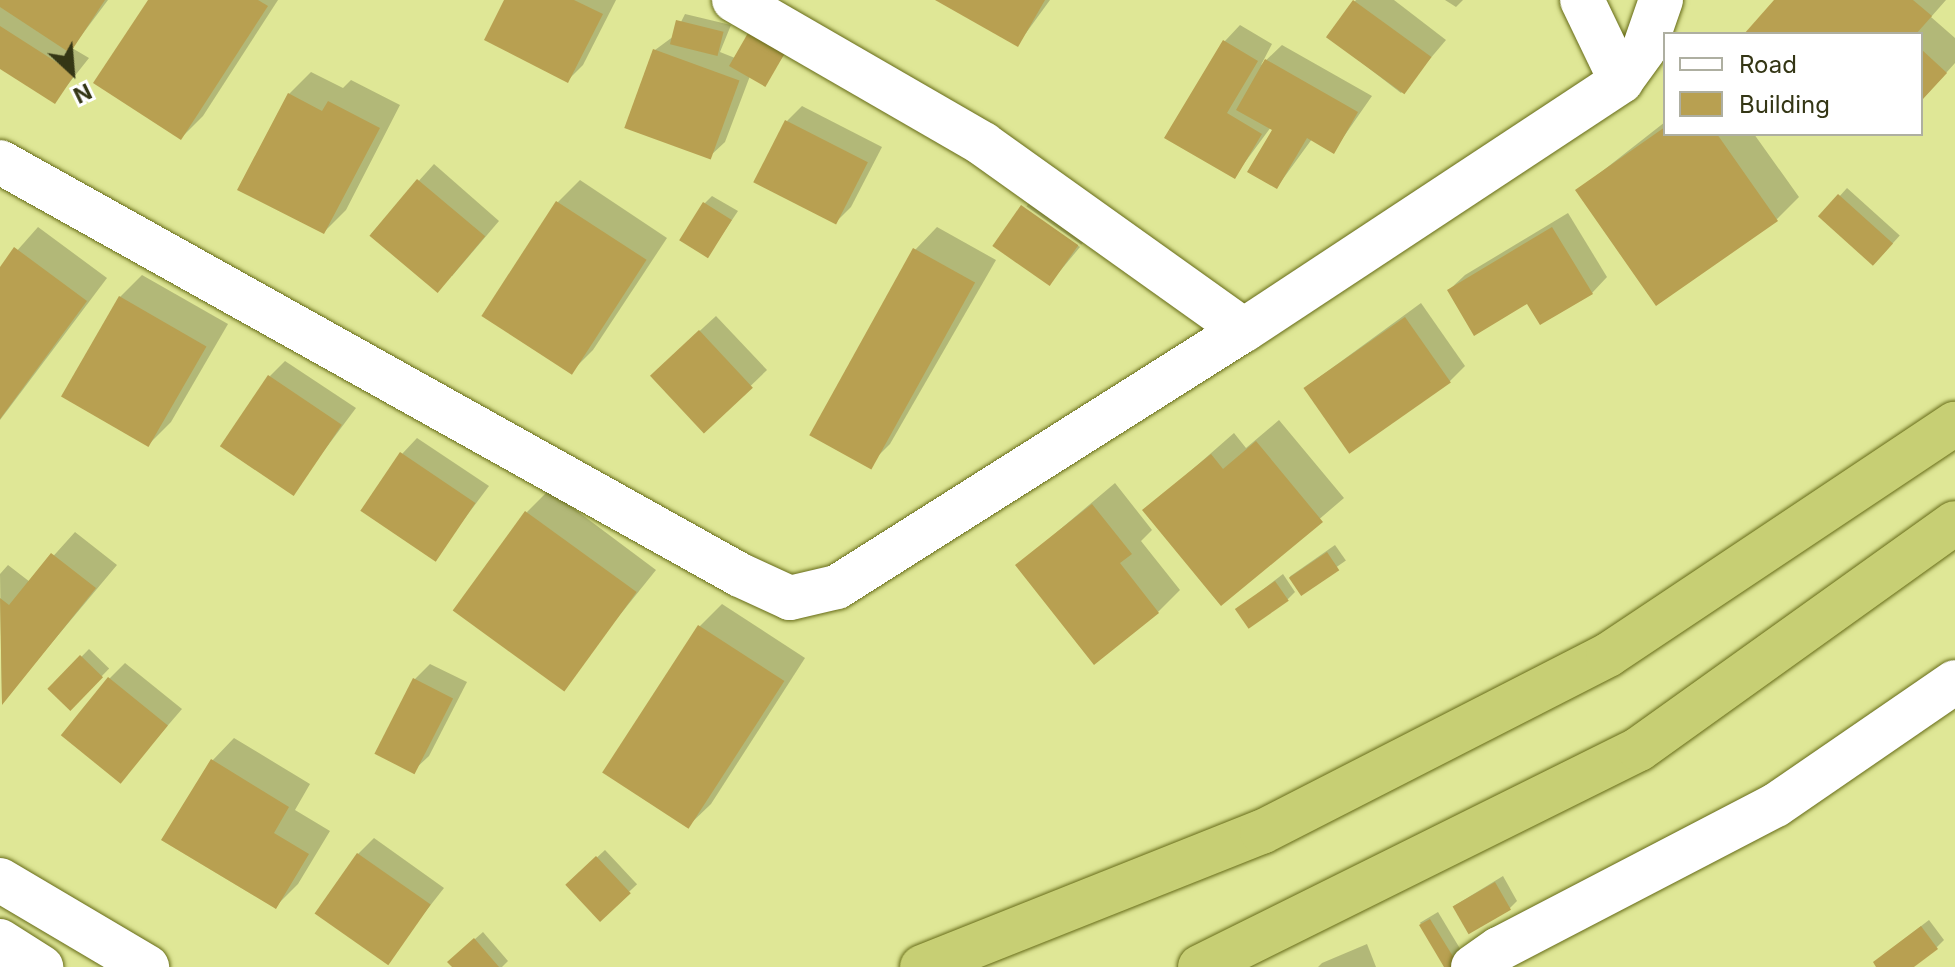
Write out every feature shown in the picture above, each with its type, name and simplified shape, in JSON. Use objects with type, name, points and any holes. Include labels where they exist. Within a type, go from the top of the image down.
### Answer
[{"type":"highway","points":[[922,967],[1262,832],[1608,655],[1955,424]]},
{"type":"highway","points":[[1200,967],[1639,749],[1955,523]]},
{"type":"street","points":[[734,0],[983,144],[1244,330]]},
{"type":"street","points":[[1582,0],[1621,81]]},
{"type":"street","points":[[0,162],[740,575],[790,598],[837,587],[1244,330],[1621,81],[1644,49],[1661,0]]},
{"type":"street","points":[[1473,967],[1499,949],[1776,805],[1955,682]]},
{"type":"street","points":[[0,880],[147,967]]},
{"type":"street","points":[[0,941],[41,967]]},
{"type":"building","points":[[0,0],[105,0],[70,53],[0,7]]},
{"type":"building","points":[[148,0],[258,0],[268,6],[181,140],[93,83]]},
{"type":"building","points":[[504,0],[574,0],[603,14],[568,83],[484,40]]},
{"type":"building","points":[[935,0],[1045,0],[1018,47]]},
{"type":"building","points":[[1353,0],[1431,57],[1404,94],[1326,37]]},
{"type":"building","points":[[1774,0],[1913,0],[1932,16],[1918,32],[1746,32]]},
{"type":"building","points":[[676,20],[724,32],[717,56],[670,44]]},
{"type":"building","points":[[0,26],[75,74],[55,104],[0,69]]},
{"type":"building","points":[[748,33],[784,54],[765,87],[729,66]]},
{"type":"building","points":[[1223,40],[1258,61],[1227,113],[1262,134],[1235,179],[1164,138]]},
{"type":"building","points":[[653,49],[739,80],[711,159],[624,128]]},
{"type":"building","points":[[1923,51],[1947,73],[1923,99]]},
{"type":"building","points":[[1265,59],[1358,112],[1334,154],[1307,138],[1277,189],[1247,172],[1272,130],[1236,110]]},
{"type":"building","points":[[288,93],[322,111],[328,101],[380,128],[324,234],[237,190]]},
{"type":"building","points":[[785,120],[868,162],[836,225],[753,182]]},
{"type":"building","points":[[1663,128],[1663,136],[1718,136],[1778,221],[1656,306],[1575,190]]},
{"type":"building","points":[[417,179],[485,236],[438,293],[369,236]]},
{"type":"building","points":[[1838,194],[1893,244],[1873,266],[1818,216]]},
{"type":"building","points":[[556,201],[647,260],[572,375],[481,316]]},
{"type":"building","points":[[703,202],[732,220],[708,258],[679,240]]},
{"type":"building","points":[[1021,205],[1078,245],[1050,286],[992,246]]},
{"type":"building","points":[[1552,227],[1593,294],[1540,325],[1527,304],[1474,336],[1447,290]]},
{"type":"building","points":[[14,247],[87,301],[0,419],[0,267]]},
{"type":"building","points":[[913,248],[975,282],[871,470],[809,435]]},
{"type":"building","points":[[119,296],[206,346],[148,447],[61,396]]},
{"type":"building","points":[[1405,317],[1451,383],[1349,454],[1303,388]]},
{"type":"building","points":[[699,330],[753,388],[704,433],[650,376]]},
{"type":"building","points":[[268,375],[342,425],[294,496],[220,446]]},
{"type":"building","points":[[1256,441],[1323,522],[1221,606],[1142,510],[1211,454],[1223,469]]},
{"type":"building","points":[[400,452],[475,503],[436,562],[360,511]]},
{"type":"building","points":[[1092,504],[1132,554],[1120,563],[1159,613],[1094,665],[1015,565]]},
{"type":"building","points":[[525,511],[637,592],[564,692],[453,611]]},
{"type":"building","points":[[1327,552],[1339,570],[1301,596],[1289,578]]},
{"type":"building","points":[[51,553],[96,588],[2,705],[0,598],[9,605]]},
{"type":"building","points":[[1275,581],[1289,601],[1249,629],[1235,609]]},
{"type":"building","points":[[698,625],[784,681],[689,829],[602,773]]},
{"type":"building","points":[[80,655],[103,677],[70,711],[47,689]]},
{"type":"building","points":[[108,677],[168,725],[121,784],[61,735]]},
{"type":"building","points":[[413,678],[453,698],[415,774],[374,754]]},
{"type":"building","points":[[211,759],[289,807],[274,833],[309,854],[276,909],[161,840]]},
{"type":"building","points":[[357,853],[431,905],[388,965],[315,914]]},
{"type":"building","points":[[596,856],[631,893],[600,922],[565,885]]},
{"type":"building","points":[[1495,882],[1511,910],[1469,934],[1453,907]]},
{"type":"building","points":[[1430,919],[1457,963],[1451,967],[1444,967],[1419,925]]},
{"type":"building","points":[[1921,926],[1938,949],[1914,967],[1876,967],[1873,962]]},
{"type":"building","points":[[474,938],[499,967],[452,967],[447,962]]}]
